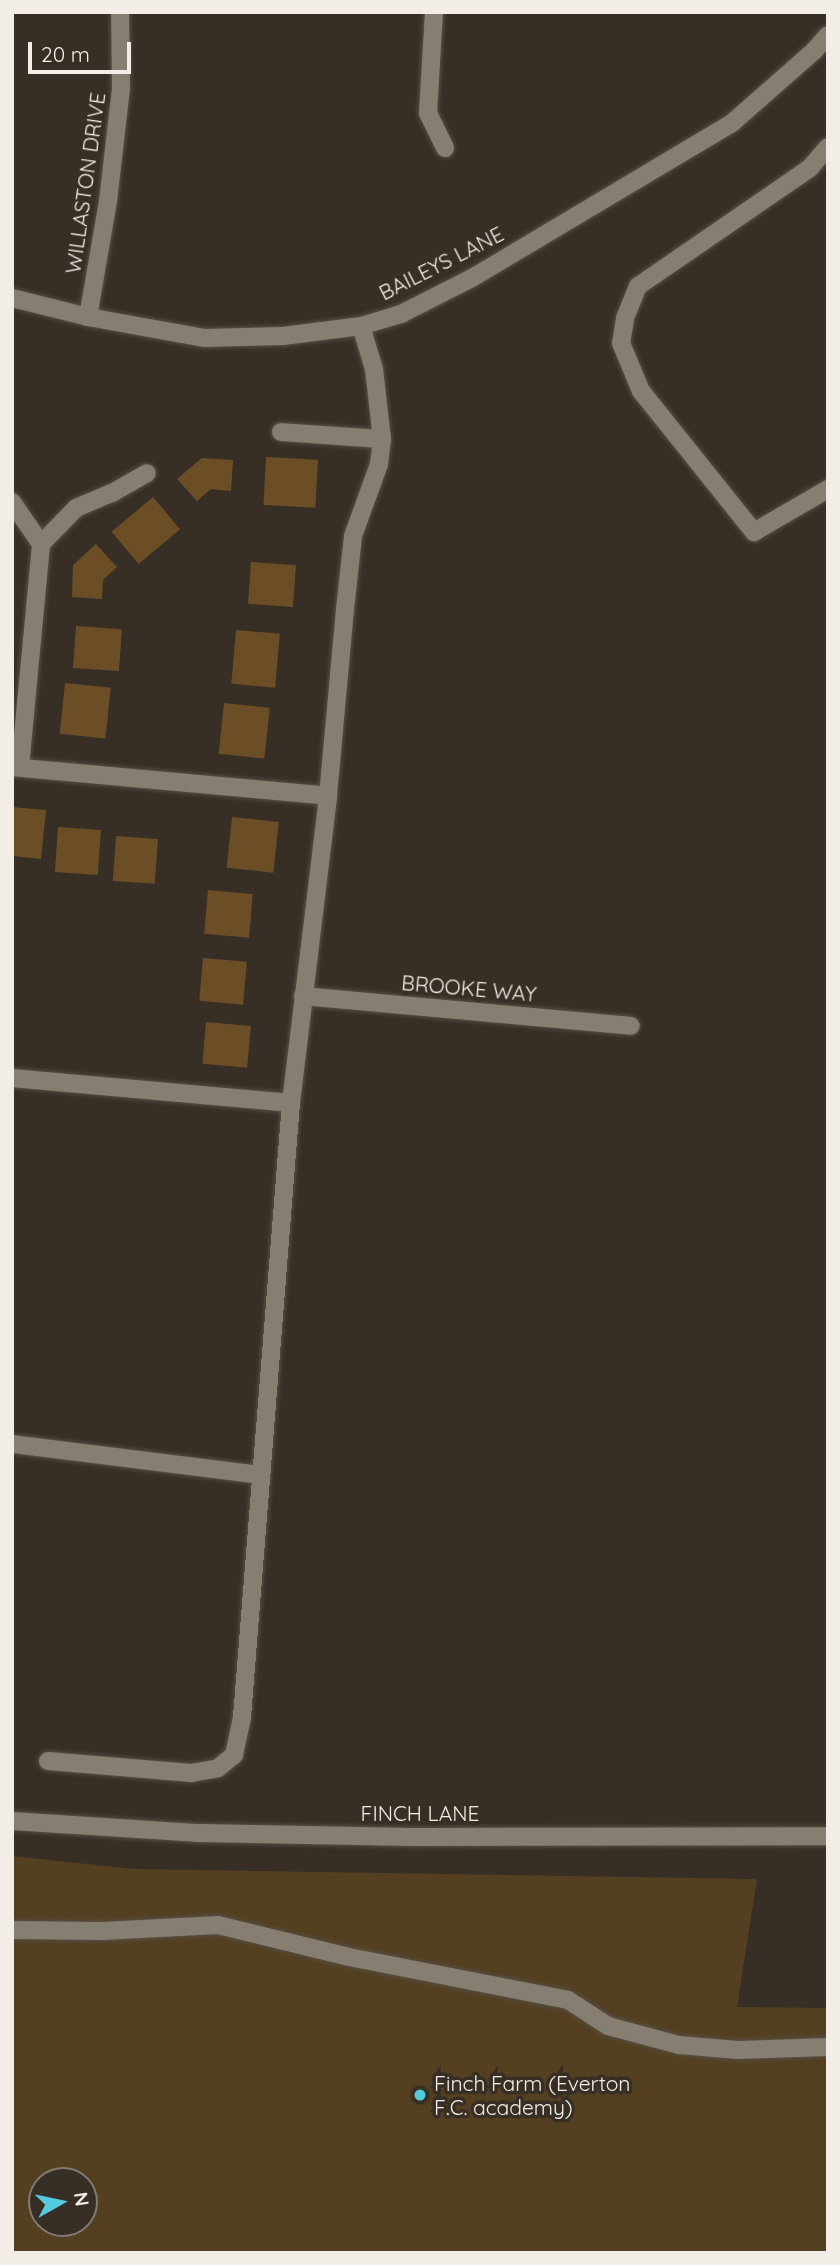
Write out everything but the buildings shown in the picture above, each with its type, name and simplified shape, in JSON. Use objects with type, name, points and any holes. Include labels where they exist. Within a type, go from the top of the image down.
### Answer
[{"type":"street","name":"WILLASTON DRIVE","points":[[88,317],[108,201],[121,89],[120,12]]},
{"type":"street","points":[[433,12],[428,113],[445,148]]},
{"type":"street","name":"BAILEYS LANE","points":[[12,298],[88,317],[205,338],[283,336],[360,326],[401,314],[472,278],[732,123],[814,51],[828,35]]},
{"type":"street","points":[[828,148],[810,168],[638,286],[625,319],[621,343],[641,391],[754,532],[828,489]]},
{"type":"street","points":[[48,1761],[191,1773],[218,1768],[234,1755],[242,1717],[290,1103],[328,796],[353,536],[379,464],[383,439],[374,369],[360,326]]},
{"type":"street","points":[[281,432],[383,439]]},
{"type":"street","points":[[147,473],[112,493],[76,508],[41,544],[16,767],[328,796]]},
{"type":"street","points":[[12,502],[41,544]]},
{"type":"street","name":"BROOKE WAY","points":[[303,996],[631,1026]]},
{"type":"street","points":[[12,1079],[290,1103]]},
{"type":"street","points":[[12,1444],[261,1475]]},
{"type":"street","name":"FINCH LANE","points":[[12,1821],[200,1833],[412,1837],[828,1836]]},
{"type":"street","points":[[12,1930],[103,1931],[218,1925],[349,1957],[568,2000],[608,2026],[679,2045],[738,2050],[828,2047]]},
{"type":"shaded area","name":"Finch Farm (Everton F.C. academy)","points":[[12,1856],[134,1869],[757,1879],[737,2007],[828,2008],[828,2253],[12,2253]]},
{"type":"place","name":"Finch Farm (Everton F.C. academy)","points":[[420,2095]]}]
